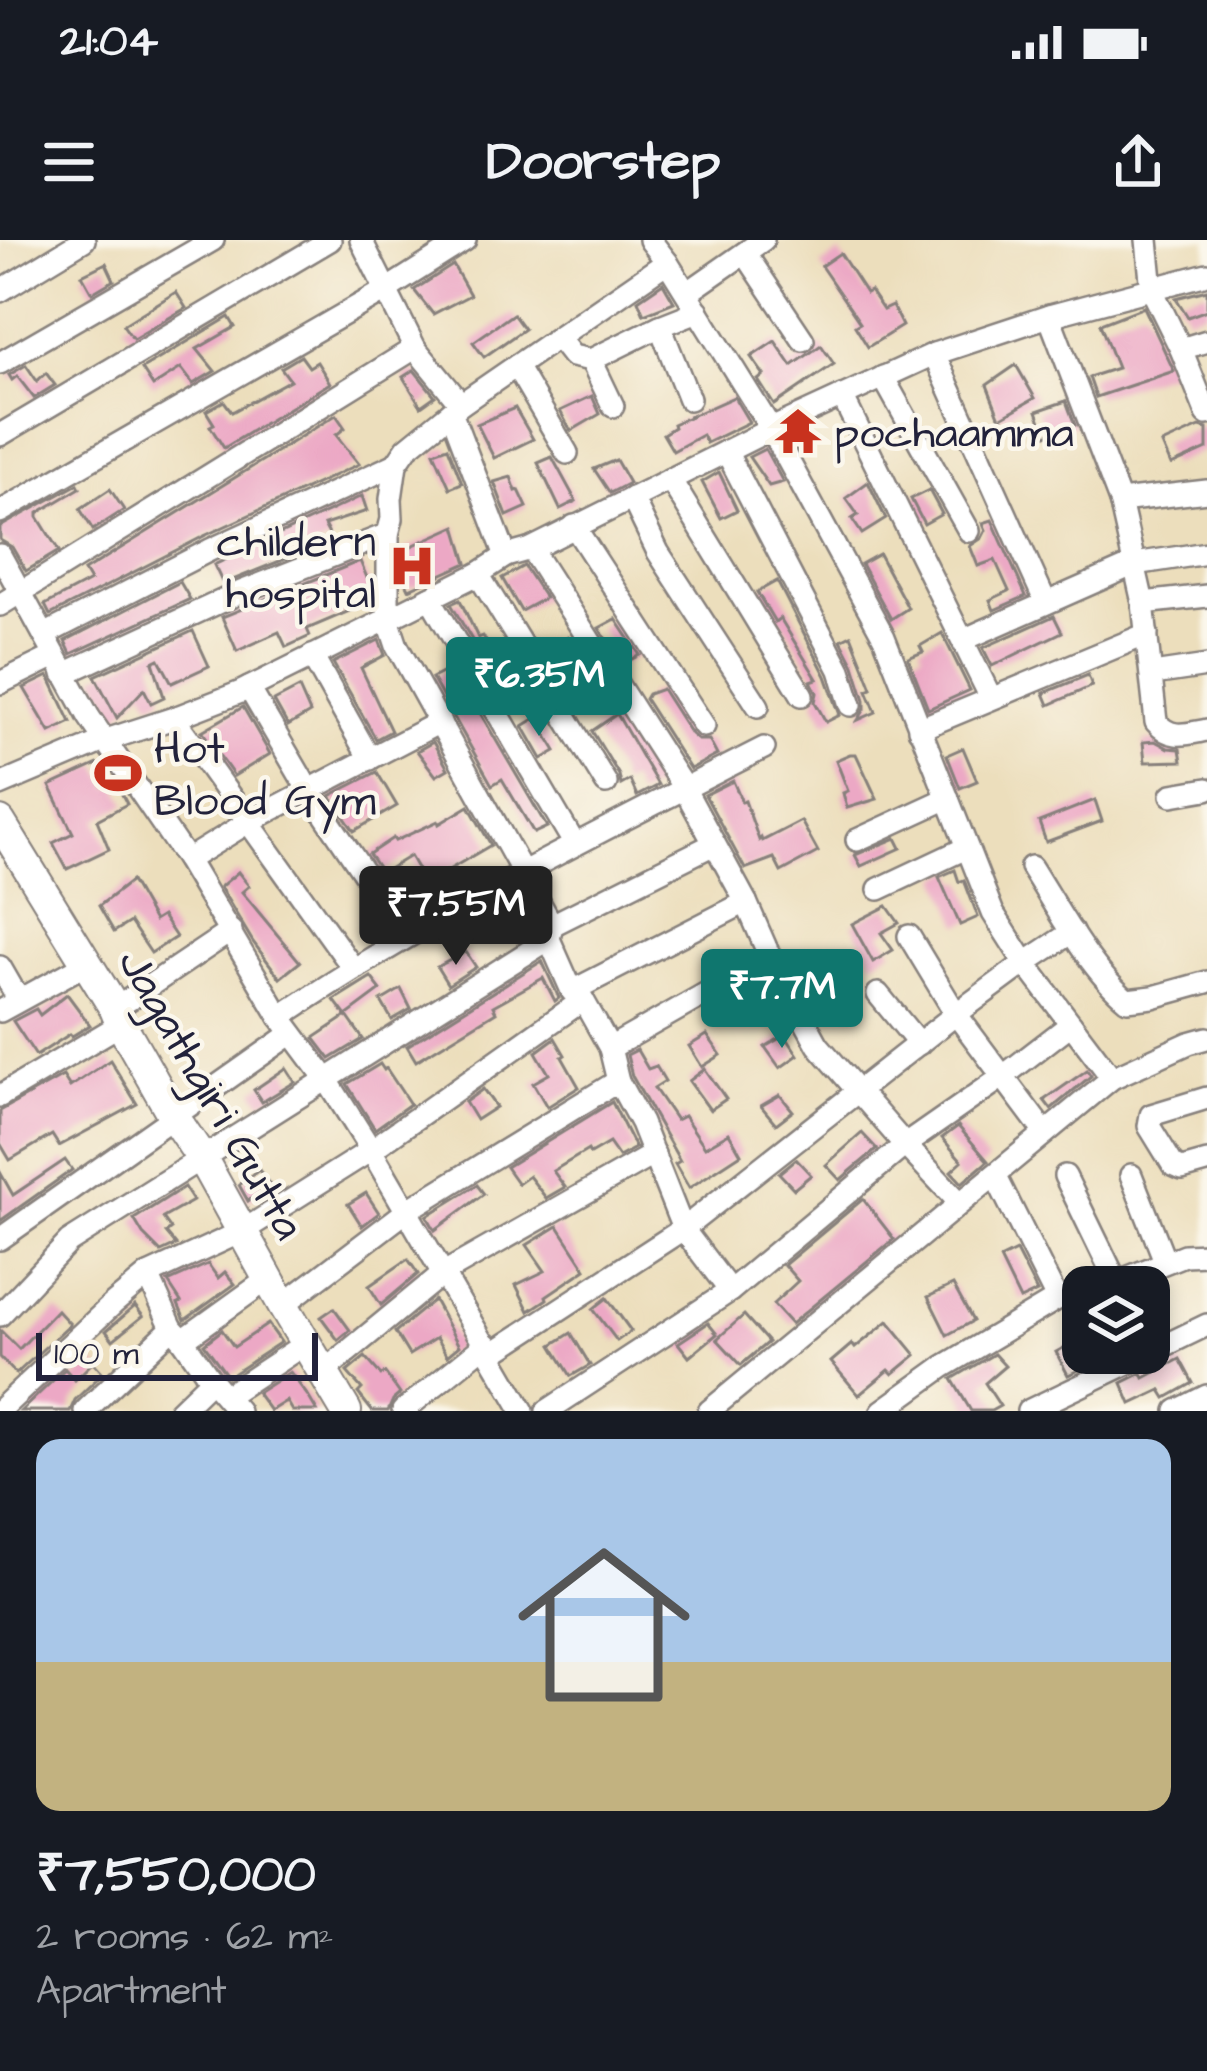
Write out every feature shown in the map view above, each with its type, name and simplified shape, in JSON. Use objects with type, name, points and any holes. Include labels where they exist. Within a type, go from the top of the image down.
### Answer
[{"type":"street","points":[[0,291],[84,240]]},
{"type":"street","points":[[0,363],[213,240]]},
{"type":"street","points":[[0,435],[330,240]]},
{"type":"street","points":[[361,240],[415,348],[456,408],[506,556]]},
{"type":"street","points":[[0,512],[465,240]]},
{"type":"street","points":[[650,240],[771,429],[884,637],[993,913],[1112,1078]]},
{"type":"street","points":[[1147,240],[1152,290],[1207,414]]},
{"type":"street","points":[[558,338],[572,356],[591,360],[660,326],[754,246],[802,340]]},
{"type":"street","points":[[668,262],[456,408],[407,448],[396,464],[391,499],[388,619],[398,646],[523,870],[577,995],[610,1048],[618,1081],[654,1154],[683,1229],[730,1292]]},
{"type":"street","points":[[0,785],[249,688],[506,556],[531,549],[934,354],[1049,316],[1207,274]]},
{"type":"street","points":[[1049,316],[1120,501],[1144,603],[1156,722],[1164,732],[1176,736],[1207,730]]},
{"type":"street","points":[[660,326],[689,399]]},
{"type":"street","points":[[1181,349],[1207,341]]},
{"type":"street","points":[[0,605],[415,348]]},
{"type":"street","points":[[934,354],[1046,603]]},
{"type":"street","points":[[591,360],[613,406]]},
{"type":"street","points":[[516,366],[567,453]]},
{"type":"street","points":[[884,377],[969,531]]},
{"type":"street","points":[[842,396],[992,698]]},
{"type":"street","points":[[726,451],[840,670],[850,704]]},
{"type":"street","points":[[44,635],[210,550],[396,464]]},
{"type":"street","points":[[670,479],[802,695]]},
{"type":"street","points":[[1120,501],[1207,491]]},
{"type":"street","points":[[632,498],[658,552],[758,706]]},
{"type":"street","points":[[574,526],[704,726]]},
{"type":"street","points":[[0,683],[60,665],[388,534]]},
{"type":"street","points":[[531,549],[684,788],[818,1046],[961,1203]]},
{"type":"street","points":[[963,640],[1135,564],[1207,553]]},
{"type":"street","points":[[0,555],[88,717],[187,860],[286,1026],[371,1150],[524,1411]]},
{"type":"street","points":[[478,574],[606,783]]},
{"type":"street","points":[[1144,603],[1207,596]]},
{"type":"street","points":[[430,598],[574,843]]},
{"type":"street","points":[[919,729],[1147,634]]},
{"type":"street","points":[[312,656],[370,759]]},
{"type":"street","points":[[1153,674],[1207,666]]},
{"type":"street","points":[[249,688],[308,789],[382,899]]},
{"type":"street","points":[[174,718],[353,968]]},
{"type":"street","points":[[187,860],[308,789],[440,722]]},
{"type":"street","points":[[0,1239],[174,1117],[353,968],[523,870],[764,748]]},
{"type":"street","points":[[1172,795],[1207,789]]},
{"type":"street","points":[[857,840],[948,798]]},
{"type":"street","name":"Jagathgiri Gutta","points":[[1,826],[201,1157],[342,1409]]},
{"type":"street","points":[[0,1316],[69,1242],[550,932],[714,844]]},
{"type":"street","points":[[879,889],[966,848]]},
{"type":"street","points":[[1031,867],[1072,932],[1126,1000],[1207,982]]},
{"type":"street","points":[[0,1410],[148,1275],[241,1232],[371,1150],[577,995],[746,902]]},
{"type":"street","points":[[0,1096],[118,1017],[231,931]]},
{"type":"street","points":[[403,1411],[489,1349],[683,1229],[956,1014],[1072,932]]},
{"type":"street","points":[[909,936],[956,1014],[1046,1133]]},
{"type":"street","points":[[610,1048],[770,957]]},
{"type":"street","points":[[0,967],[9,1006],[86,964]]},
{"type":"street","points":[[878,994],[919,1044]]},
{"type":"street","points":[[547,1411],[730,1292],[905,1145],[1072,1024]]},
{"type":"street","points":[[709,1411],[1112,1078],[1207,1039]]},
{"type":"street","points":[[86,1411],[177,1334],[275,1292],[618,1081]]},
{"type":"street","points":[[1207,1098],[1151,1115],[1148,1126],[1173,1165],[1182,1169],[1207,1162]]},
{"type":"street","points":[[323,1372],[442,1274],[654,1154]]},
{"type":"street","points":[[995,1174],[1057,1299]]},
{"type":"street","points":[[1131,1175],[1165,1261]]},
{"type":"street","points":[[1065,1176],[1102,1266]]},
{"type":"street","points":[[1154,1266],[1184,1255],[1207,1254]]},
{"type":"street","points":[[148,1275],[177,1334],[225,1396]]},
{"type":"street","points":[[892,1408],[943,1367],[1062,1298]]},
{"type":"street","points":[[1170,1343],[1207,1325]]},
{"type":"street","points":[[179,1411],[225,1396],[306,1343]]},
{"type":"street","points":[[1028,1411],[1105,1374]]},
{"type":"street","points":[[1177,1411],[1207,1396]]},
{"type":"building","points":[[840,253],[866,293],[870,291],[883,310],[892,306],[902,326],[868,347],[855,326],[860,323],[821,266]]},
{"type":"building","points":[[106,263],[114,280],[92,293],[82,275]]},
{"type":"building","points":[[453,265],[470,295],[433,314],[414,290]]},
{"type":"building","points":[[663,283],[674,302],[644,314],[638,300]]},
{"type":"building","points":[[1207,290],[1207,310],[1188,317],[1176,298]]},
{"type":"building","points":[[176,292],[186,308],[133,339],[123,325]]},
{"type":"building","points":[[1144,307],[1174,371],[1096,397],[1089,377],[1117,368],[1100,324]]},
{"type":"building","points":[[513,314],[524,329],[484,357],[473,342]]},
{"type":"building","points":[[229,317],[235,327],[197,349],[215,371],[193,384],[181,368],[153,386],[142,369]]},
{"type":"building","points":[[775,341],[792,366],[821,345],[834,364],[774,405],[758,380],[764,375],[751,357]]},
{"type":"building","points":[[301,356],[309,367],[317,362],[330,383],[224,448],[206,411],[224,401],[232,412],[290,380],[281,368]]},
{"type":"building","points":[[26,365],[37,381],[46,373],[55,385],[34,398],[17,376],[12,380],[9,375]]},
{"type":"building","points":[[1016,365],[1035,398],[1000,418],[987,385]]},
{"type":"building","points":[[414,370],[435,396],[421,406],[403,377]]},
{"type":"building","points":[[592,396],[600,414],[571,431],[560,411]]},
{"type":"building","points":[[734,397],[749,422],[706,443],[702,435],[673,451],[663,434],[673,424]]},
{"type":"building","points":[[1066,401],[1075,425],[1046,435],[1037,411]]},
{"type":"building","points":[[515,408],[533,439],[494,458],[477,424]]},
{"type":"building","points":[[336,415],[345,428],[336,435],[359,464],[50,615],[45,605],[90,581],[84,571]]},
{"type":"building","points":[[1200,427],[1207,429],[1207,449],[1171,465],[1162,444]]},
{"type":"building","points":[[448,447],[462,483],[450,488],[434,452]]},
{"type":"building","points":[[765,449],[783,482],[769,486],[749,457]]},
{"type":"building","points":[[552,457],[576,501],[560,509],[538,463]]},
{"type":"building","points":[[616,460],[629,483],[610,493],[594,469]]},
{"type":"building","points":[[719,472],[737,510],[721,518],[702,482]]},
{"type":"building","points":[[511,477],[527,507],[507,516],[494,482]]},
{"type":"building","points":[[868,482],[886,519],[862,534],[852,519],[858,515],[846,498]]},
{"type":"building","points":[[78,484],[80,488],[38,513],[59,551],[26,571],[12,547],[0,540],[0,527]]},
{"type":"building","points":[[110,489],[124,510],[93,530],[80,509]]},
{"type":"building","points":[[929,490],[942,514],[924,524],[911,499]]},
{"type":"building","points":[[362,496],[367,511],[324,525],[332,540],[223,584],[214,565]]},
{"type":"building","points":[[992,520],[1026,596],[994,610],[990,600],[1009,591],[995,560],[978,566],[970,546],[982,538],[983,523]]},
{"type":"building","points":[[456,526],[467,563],[409,589],[403,576],[403,550]]},
{"type":"building","points":[[879,554],[908,608],[891,619],[861,564]]},
{"type":"building","points":[[360,561],[373,601],[307,629],[310,636],[286,647],[279,632],[237,651],[222,617]]},
{"type":"building","points":[[524,566],[545,598],[521,611],[502,578]]},
{"type":"building","points":[[777,581],[826,676],[840,715],[826,722],[815,702],[817,693],[811,681],[817,679],[780,618],[775,622],[757,592]]},
{"type":"building","points":[[180,582],[190,599],[71,654],[65,641]]},
{"type":"building","points":[[460,600],[478,638],[483,636],[500,664],[492,669],[493,676],[451,604]]},
{"type":"building","points":[[1054,616],[1062,632],[992,666],[983,648]]},
{"type":"building","points":[[616,619],[640,655],[622,664],[599,628]]},
{"type":"building","points":[[193,631],[209,666],[172,683],[159,659],[153,662],[164,697],[151,703],[144,689],[117,718],[95,676]]},
{"type":"building","points":[[942,633],[970,690],[928,709],[908,658],[923,652],[920,646]]},
{"type":"building","points":[[851,635],[872,688],[867,690],[876,712],[858,720],[865,700],[841,640]]},
{"type":"building","points":[[568,637],[592,671],[564,685],[543,652]]},
{"type":"building","points":[[379,640],[385,655],[361,668],[391,731],[376,739],[333,663]]},
{"type":"building","points":[[453,667],[547,827],[534,833],[502,779],[492,785],[432,678]]},
{"type":"building","points":[[1088,675],[1092,686],[1049,705],[1044,693]]},
{"type":"building","points":[[49,676],[71,722],[50,732],[24,688]]},
{"type":"building","points":[[299,688],[310,713],[288,726],[274,701]]},
{"type":"building","points":[[662,689],[691,734],[709,740],[717,755],[690,769],[645,699]]},
{"type":"building","points":[[243,707],[270,754],[234,776],[202,731]]},
{"type":"building","points":[[617,714],[658,785],[637,796],[630,780],[621,785],[592,731]]},
{"type":"building","points":[[536,718],[556,751],[542,759],[523,726]]},
{"type":"building","points":[[433,742],[448,769],[436,776],[417,751]]},
{"type":"building","points":[[1143,742],[1180,749],[1182,761],[1145,762]]},
{"type":"building","points":[[963,748],[977,781],[960,788],[947,755]]},
{"type":"building","points":[[856,754],[877,799],[847,808],[843,793],[848,791],[836,760]]},
{"type":"building","points":[[98,764],[110,788],[117,785],[127,804],[97,820],[109,849],[67,869],[53,843],[73,833],[50,786]]},
{"type":"building","points":[[377,772],[397,806],[354,831],[330,796]]},
{"type":"building","points":[[733,781],[759,840],[801,821],[818,852],[781,872],[774,858],[745,869],[705,795]]},
{"type":"building","points":[[1095,800],[1102,821],[1046,842],[1039,822]]},
{"type":"building","points":[[469,806],[491,845],[440,875],[425,882],[410,856],[382,873],[369,854],[393,838],[439,824]]},
{"type":"building","points":[[896,838],[901,848],[861,866],[855,855]]},
{"type":"building","points":[[955,870],[959,882],[964,880],[978,917],[960,925],[939,877]]},
{"type":"building","points":[[238,872],[249,886],[242,892],[300,962],[280,978],[220,887]]},
{"type":"building","points":[[131,881],[154,921],[162,916],[176,937],[151,953],[130,922],[114,932],[99,906]]},
{"type":"building","points":[[517,893],[536,929],[517,941],[498,903]]},
{"type":"building","points":[[887,906],[899,923],[881,933],[893,950],[873,962],[852,924]]},
{"type":"building","points":[[466,952],[476,967],[448,985],[437,967]]},
{"type":"building","points":[[542,961],[559,998],[555,1001],[543,978],[493,1006],[496,1012],[416,1061],[407,1046]]},
{"type":"building","points":[[371,977],[381,990],[346,1016],[334,1000]]},
{"type":"building","points":[[401,989],[411,1009],[392,1020],[381,1001]]},
{"type":"building","points":[[739,992],[750,1013],[732,1022],[721,1002]]},
{"type":"building","points":[[67,994],[90,1025],[36,1056],[13,1021],[36,1009],[40,1015]]},
{"type":"building","points":[[347,1016],[363,1039],[330,1059],[314,1038]]},
{"type":"building","points":[[707,1035],[721,1055],[702,1067],[689,1046]]},
{"type":"building","points":[[785,1035],[798,1055],[780,1068],[765,1047]]},
{"type":"building","points":[[555,1038],[579,1087],[547,1107],[533,1083],[549,1074],[536,1052]]},
{"type":"building","points":[[637,1050],[648,1069],[656,1066],[665,1081],[654,1088],[676,1120],[684,1116],[705,1147],[729,1133],[741,1154],[689,1188],[675,1164],[680,1161],[632,1076],[627,1055]]},
{"type":"building","points":[[110,1060],[137,1104],[59,1146],[52,1135],[10,1160],[0,1143],[0,1111],[63,1076],[70,1087]]},
{"type":"building","points":[[380,1064],[410,1104],[375,1129],[347,1084]]},
{"type":"building","points":[[286,1068],[295,1082],[262,1102],[254,1090]]},
{"type":"building","points":[[705,1069],[726,1099],[710,1110],[689,1081]]},
{"type":"building","points":[[1087,1070],[1091,1076],[1051,1109],[1044,1100]]},
{"type":"building","points":[[483,1089],[496,1107],[476,1120],[465,1102]]},
{"type":"building","points":[[780,1095],[793,1111],[776,1124],[761,1106]]},
{"type":"building","points":[[612,1102],[635,1148],[619,1157],[609,1143],[590,1154],[588,1150],[553,1171],[565,1187],[546,1198],[529,1176],[518,1184],[506,1167]]},
{"type":"building","points":[[958,1126],[988,1161],[962,1183],[951,1171],[962,1161],[942,1138]]},
{"type":"building","points":[[862,1133],[877,1149],[840,1180],[826,1165]]},
{"type":"building","points":[[796,1159],[811,1175],[794,1189],[779,1173]]},
{"type":"building","points":[[65,1160],[72,1170],[0,1221],[0,1172],[13,1195]]},
{"type":"building","points":[[259,1170],[270,1185],[248,1201],[239,1185]]},
{"type":"building","points":[[477,1185],[484,1194],[435,1230],[427,1216]]},
{"type":"building","points":[[184,1187],[193,1201],[163,1218],[171,1229],[166,1233],[176,1245],[161,1252],[134,1219]]},
{"type":"building","points":[[366,1193],[379,1213],[362,1226],[348,1204]]},
{"type":"building","points":[[863,1199],[894,1239],[791,1324],[773,1304],[798,1281],[784,1265]]},
{"type":"building","points":[[558,1226],[586,1269],[529,1311],[516,1285],[545,1271],[527,1245]]},
{"type":"building","points":[[1016,1251],[1037,1292],[1020,1300],[1000,1259]]},
{"type":"building","points":[[408,1259],[418,1274],[381,1305],[369,1286]]},
{"type":"building","points":[[208,1264],[218,1278],[225,1272],[235,1284],[185,1320],[181,1302],[168,1282]]},
{"type":"building","points":[[953,1285],[973,1321],[947,1335],[928,1297]]},
{"type":"building","points":[[607,1298],[631,1331],[617,1341],[593,1309]]},
{"type":"building","points":[[434,1300],[459,1346],[447,1356],[436,1338],[409,1355],[395,1332]]},
{"type":"building","points":[[135,1306],[143,1316],[113,1340],[106,1331]]},
{"type":"building","points":[[334,1308],[350,1330],[338,1340],[321,1317]]},
{"type":"building","points":[[57,1310],[70,1324],[16,1374],[0,1357],[0,1330],[19,1349]]},
{"type":"building","points":[[744,1315],[768,1342],[741,1365],[717,1339]]},
{"type":"building","points":[[888,1321],[916,1355],[859,1395],[831,1362]]},
{"type":"building","points":[[708,1323],[717,1334],[689,1357],[678,1343]]},
{"type":"building","points":[[268,1324],[281,1342],[228,1377],[204,1344],[222,1330],[234,1347]]},
{"type":"building","points":[[571,1333],[590,1365],[571,1376],[552,1345]]},
{"type":"building","points":[[994,1354],[1005,1366],[985,1383],[1000,1406],[971,1411],[952,1379]]},
{"type":"building","points":[[365,1357],[400,1394],[388,1411],[372,1411],[347,1372]]},
{"type":"building","points":[[1180,1359],[1193,1383],[1166,1398],[1161,1390],[1131,1404],[1122,1383],[1140,1374],[1144,1378],[1170,1374],[1170,1364]]},
{"type":"building","points":[[93,1362],[103,1373],[70,1411],[21,1411],[65,1369],[75,1380]]},
{"type":"building","points":[[290,1372],[317,1411],[292,1411],[286,1401],[270,1411],[257,1393]]},
{"type":"place","name":"pochaamma","points":[[798,431]]},
{"type":"place","name":"childern hospital","points":[[412,566]]},
{"type":"place","name":"Hot Blood Gym","points":[[118,773]]}]
